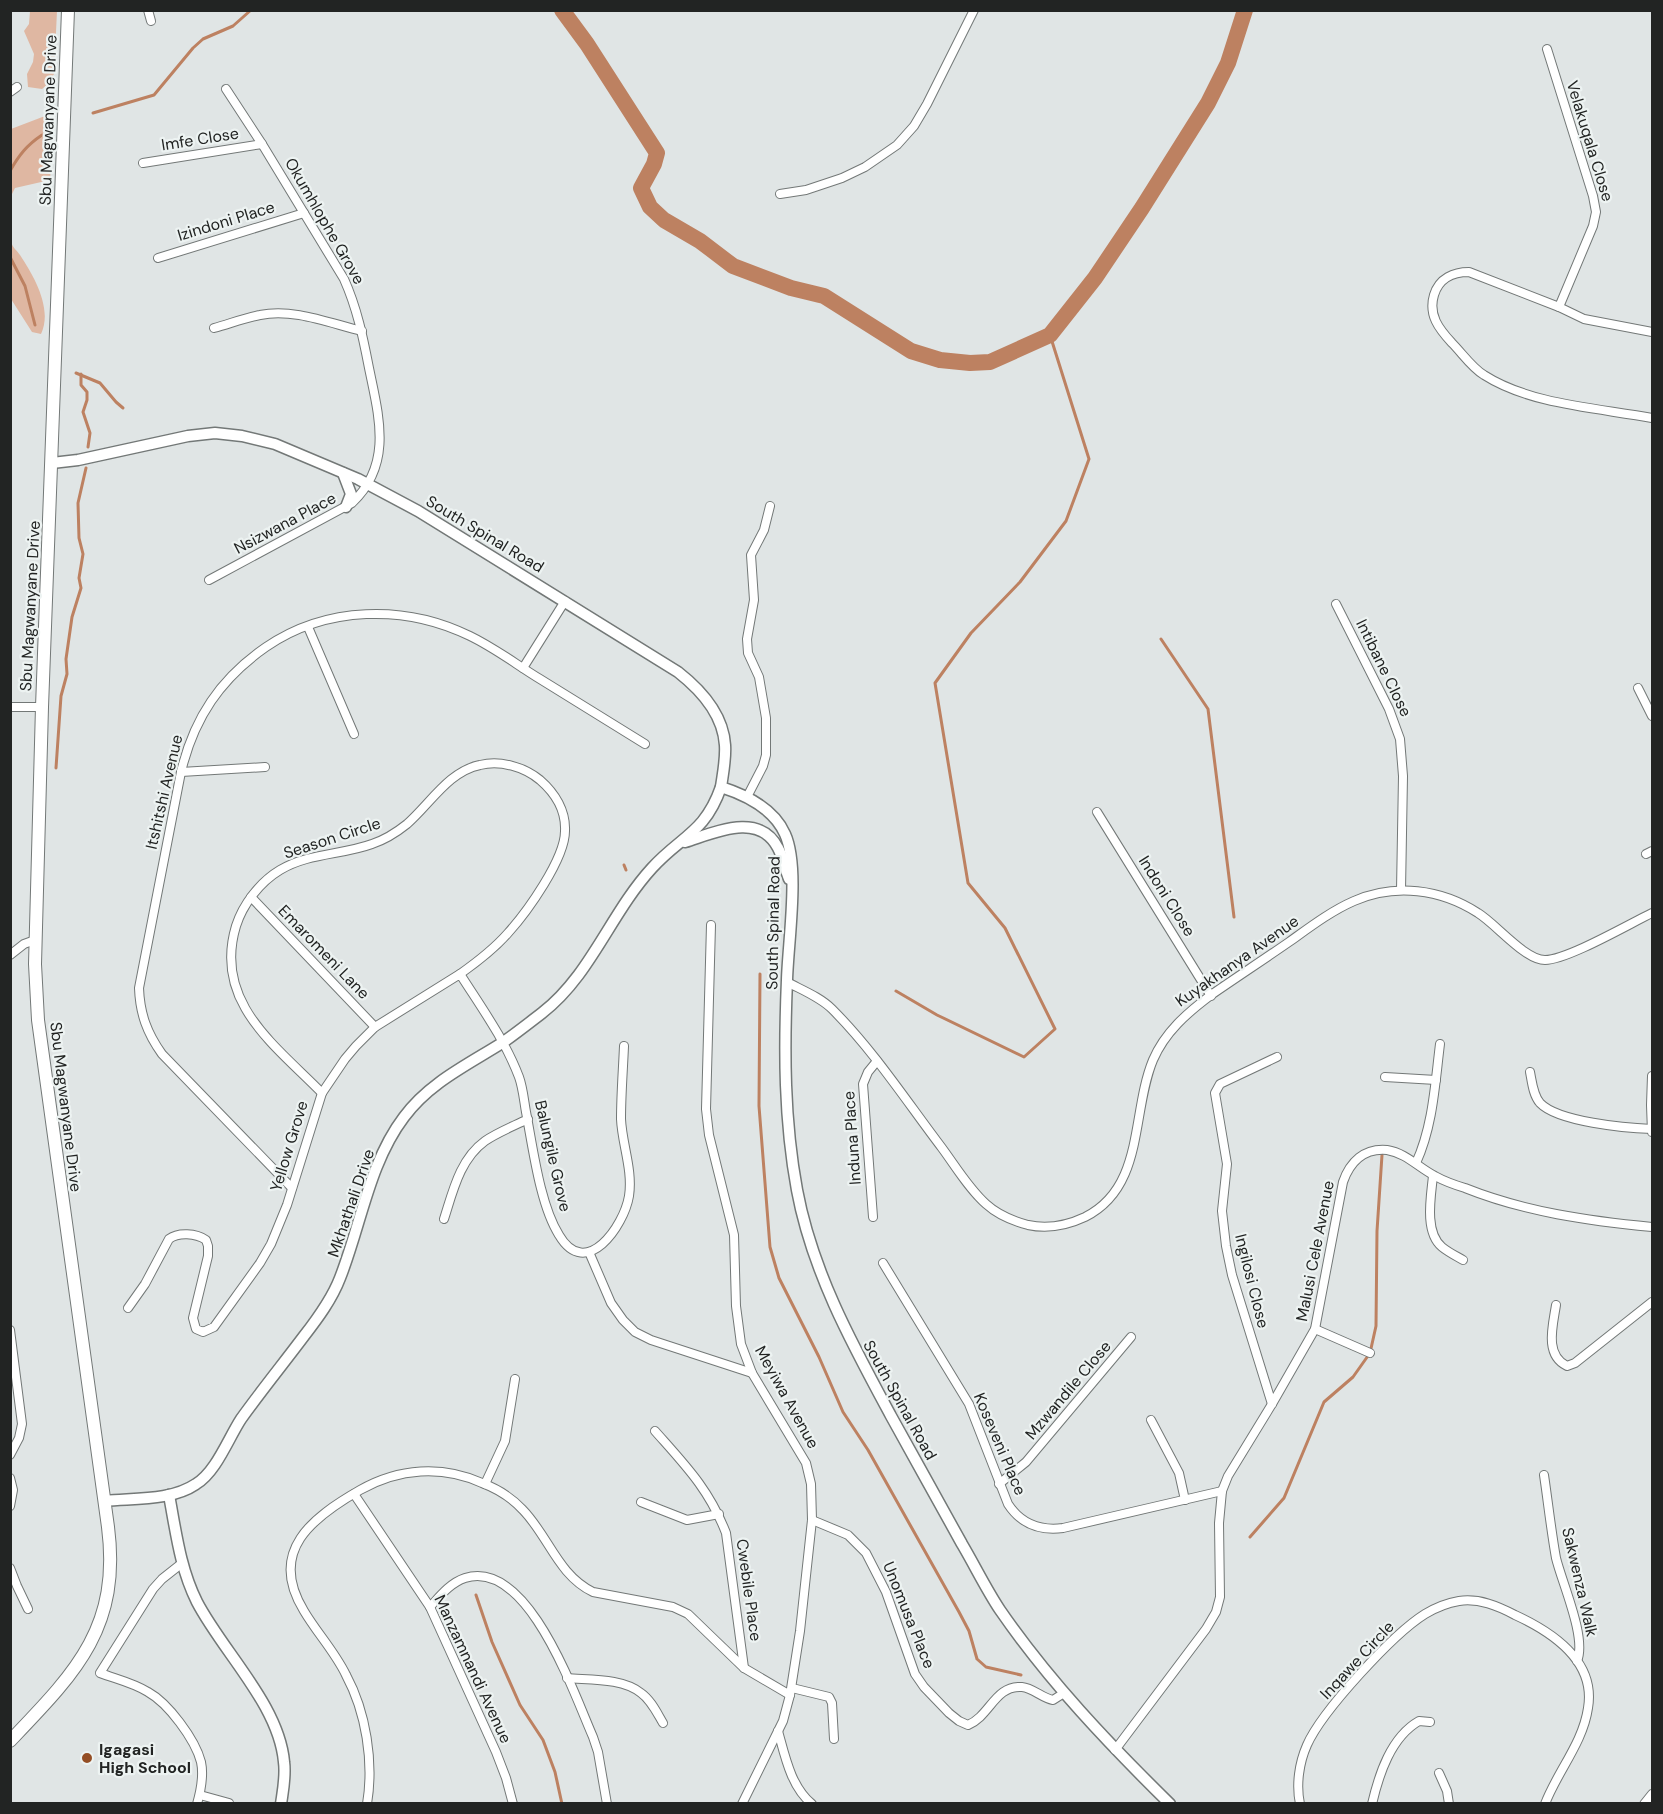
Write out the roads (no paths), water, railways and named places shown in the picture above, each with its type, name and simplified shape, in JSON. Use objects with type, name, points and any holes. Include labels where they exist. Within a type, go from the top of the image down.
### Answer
[{"type":"main road","name":"Sbu Magwanyane Drive","points":[[10,1740],[58,1691],[80,1664],[102,1619],[111,1570],[105,1501],[39,1032],[35,940],[68,10]]},
{"type":"street","points":[[148,10],[151,21]]},
{"type":"street","points":[[780,194],[806,190],[842,178],[865,167],[897,146],[914,126],[927,104],[974,10]]},
{"type":"street","name":"Velakuqala Close","points":[[1547,49],[1596,212],[1593,226],[1559,307]]},
{"type":"street","name":"Okumhlophe Grove","points":[[226,89],[344,279],[357,311],[381,427],[380,448],[369,484]]},
{"type":"street","name":"Imfe Close","points":[[143,163],[262,144]]},
{"type":"street","name":"Izindoni Place","points":[[158,258],[304,213]]},
{"type":"street","points":[[1653,332],[1584,319],[1469,272],[1456,272],[1442,281],[1434,293],[1431,308],[1434,321],[1448,339],[1483,375],[1500,384],[1547,401],[1653,418]]},
{"type":"street","points":[[214,328],[261,315],[282,314],[299,315],[362,331]]},
{"type":"street","name":"South Spinal Road","points":[[52,463],[78,460],[188,436],[215,433],[242,436],[274,444],[369,484],[418,511],[565,601],[695,685],[709,702],[725,743],[721,787],[747,797],[772,816],[784,831],[791,850],[792,888],[785,1089],[789,1151],[798,1199],[828,1291],[850,1340],[998,1606],[1036,1660],[1064,1693],[1115,1750],[1170,1803]]},
{"type":"street","points":[[343,472],[351,494],[346,507]]},
{"type":"street","name":"Nsizwana Place","points":[[209,580],[346,507],[364,492],[369,484]]},
{"type":"street","points":[[747,797],[764,766],[766,755],[766,718],[759,677],[747,647],[754,600],[751,555],[764,530],[771,506]]},
{"type":"street","points":[[523,668],[565,601]]},
{"type":"street","name":"Intibane Close","points":[[1336,604],[1389,709],[1400,739],[1403,776],[1401,890]]},
{"type":"street","name":"Itshitshi Avenue","points":[[292,1188],[162,1054],[150,1037],[140,1005],[139,988],[187,749],[198,723],[225,682],[242,665],[277,640],[331,618],[354,614],[380,614],[426,620],[471,636],[645,744]]},
{"type":"street","points":[[309,627],[354,734]]},
{"type":"street","points":[[1638,687],[1653,716]]},
{"type":"street","points":[[10,707],[42,707]]},
{"type":"street","name":"Season Circle","points":[[322,1093],[256,1025],[236,992],[230,957],[240,915],[251,897],[280,870],[299,861],[373,844],[392,835],[451,780],[466,770],[481,765],[517,766],[548,786],[558,799],[565,830],[563,847],[554,867],[510,932],[493,949],[460,974]]},
{"type":"street","points":[[181,772],[265,767]]},
{"type":"street","name":"Mkhathali Drive","points":[[105,1501],[169,1495],[198,1483],[208,1474],[241,1420],[330,1299],[349,1255],[379,1163],[390,1138],[405,1115],[440,1082],[503,1042],[544,1012],[563,994],[592,957],[636,885],[654,865],[699,828],[710,813],[721,787]]},
{"type":"street","name":"Indoni Close","points":[[1097,813],[1211,996]]},
{"type":"street","points":[[680,843],[734,827],[756,828],[773,840],[778,847],[792,888]]},
{"type":"street","name":"Kuyakhanya Avenue","points":[[787,982],[815,997],[831,1009],[877,1061],[986,1204],[1004,1216],[1030,1225],[1054,1226],[1075,1222],[1105,1204],[1116,1192],[1125,1176],[1132,1155],[1147,1078],[1166,1037],[1179,1021],[1211,996],[1327,916],[1352,902],[1369,895],[1401,890],[1431,893],[1467,906],[1532,956],[1542,960],[1555,959],[1572,952],[1653,913]]},
{"type":"street","name":"Emaromeni Lane","points":[[251,897],[375,1027]]},
{"type":"street","name":"Meyiwa Avenue","points":[[711,925],[706,1109],[713,1154],[734,1235],[736,1306],[741,1344],[752,1373],[806,1463],[811,1484],[812,1520],[791,1691],[778,1731],[742,1803]]},
{"type":"street","points":[[10,955],[24,944],[35,940]]},
{"type":"street","points":[[460,974],[503,1042]]},
{"type":"street","name":"Yellow Grove","points":[[128,1308],[145,1284],[169,1239],[174,1235],[196,1235],[206,1240],[208,1256],[193,1318],[194,1325],[199,1331],[208,1331],[219,1321],[261,1263],[279,1227],[322,1093],[356,1046],[375,1027],[460,974]]},
{"type":"street","name":"Balungile Grove","points":[[503,1042],[520,1080],[540,1181],[554,1224],[566,1245],[579,1252],[589,1252]]},
{"type":"street","points":[[1416,1163],[1425,1143],[1440,1044]]},
{"type":"street","points":[[624,1046],[621,1119],[630,1181],[628,1197],[620,1221],[608,1240],[599,1248],[589,1252],[610,1303],[635,1332],[651,1340],[752,1373]]},
{"type":"street","name":"Ingilosi Close","points":[[1272,1404],[1232,1275],[1226,1246],[1222,1211],[1227,1164],[1215,1093],[1220,1084],[1277,1057]]},
{"type":"street","name":"Induna Place","points":[[873,1217],[863,1084],[868,1072],[877,1061]]},
{"type":"street","points":[[1530,1072],[1534,1092],[1539,1102],[1551,1110],[1575,1118],[1622,1128],[1652,1131],[1653,1076]]},
{"type":"street","points":[[1385,1077],[1436,1080]]},
{"type":"street","points":[[444,1219],[458,1176],[475,1149],[487,1140],[528,1119]]},
{"type":"street","name":"Malusi Cele Avenue","points":[[1115,1750],[1206,1629],[1216,1612],[1220,1597],[1219,1523],[1222,1491],[1228,1476],[1315,1329],[1343,1182],[1347,1170],[1356,1159],[1380,1150],[1395,1152],[1416,1163],[1433,1176],[1490,1198],[1599,1222],[1653,1227]]},
{"type":"street","points":[[1433,1176],[1431,1218],[1437,1241],[1442,1248],[1463,1260]]},
{"type":"street","name":"Koseveni Place","points":[[883,1263],[969,1404],[1008,1504],[1019,1517],[1029,1524],[1050,1530],[1222,1491]]},
{"type":"street","points":[[1556,1305],[1552,1334],[1553,1351],[1560,1362],[1567,1366],[1575,1363],[1653,1302]]},
{"type":"street","points":[[1315,1329],[1370,1353]]},
{"type":"street","points":[[10,1330],[22,1424],[19,1438],[10,1455]]},
{"type":"street","name":"Mzwandile Close","points":[[999,1484],[1026,1462],[1131,1337]]},
{"type":"street","points":[[485,1484],[505,1441],[515,1379]]},
{"type":"street","points":[[1151,1420],[1179,1473],[1185,1500]]},
{"type":"street","name":"Cwebile Place","points":[[655,1431],[695,1476],[719,1514],[729,1546],[744,1668]]},
{"type":"street","points":[[368,1803],[370,1778],[368,1752],[356,1698],[337,1658],[303,1609],[296,1594],[291,1568],[295,1545],[302,1534],[322,1515],[382,1479],[418,1472],[436,1470],[456,1473],[508,1496],[525,1512],[561,1566],[582,1587],[593,1592],[673,1607],[688,1614],[744,1668],[791,1691],[829,1697],[832,1703],[834,1739]]},
{"type":"street","name":"Sakwenza Walk","points":[[1544,1475],[1556,1558],[1579,1639],[1578,1661]]},
{"type":"street","points":[[10,1478],[13,1490],[10,1506]]},
{"type":"street","name":"Manzamnandi Avenue","points":[[354,1494],[430,1607],[496,1752],[513,1803]]},
{"type":"street","points":[[169,1495],[181,1564],[197,1601],[265,1706],[275,1726],[284,1762],[281,1803]]},
{"type":"street","points":[[641,1502],[687,1520],[719,1514]]},
{"type":"street","name":"Unomusa Place","points":[[812,1520],[848,1535],[866,1553],[886,1592],[915,1674],[924,1687],[959,1721],[968,1725],[974,1722],[1008,1688],[1023,1687],[1053,1700],[1064,1693]]},
{"type":"street","points":[[181,1564],[153,1588],[100,1673],[146,1690],[168,1708],[187,1734],[201,1762],[202,1783],[199,1799],[229,1803]]},
{"type":"street","points":[[10,1568],[14,1589],[28,1610]]},
{"type":"street","points":[[430,1607],[448,1587],[466,1577],[479,1576],[490,1577],[502,1583],[524,1602],[550,1640],[598,1752],[607,1803]]},
{"type":"street","name":"Inqawe Circle","points":[[1300,1803],[1298,1794],[1302,1757],[1312,1735],[1324,1717],[1392,1641],[1423,1615],[1438,1606],[1476,1600],[1495,1605],[1551,1634],[1564,1644],[1578,1661],[1587,1685],[1588,1707],[1582,1729],[1545,1803]]},
{"type":"street","points":[[567,1678],[630,1686],[641,1692],[652,1704],[663,1723]]},
{"type":"street","points":[[1372,1803],[1377,1780],[1401,1735],[1419,1721],[1430,1722]]},
{"type":"street","points":[[778,1731],[794,1780],[805,1798],[812,1803]]},
{"type":"street","points":[[1439,1773],[1447,1791],[1449,1803]]},
{"type":"street","points":[[1644,1803],[1653,1794]]},
{"type":"waterway","points":[[93,113],[154,95],[203,39],[233,26],[251,10]]},
{"type":"waterway","points":[[562,10],[587,44],[657,153],[654,164],[641,188],[650,207],[664,220],[700,241],[733,266],[791,288],[824,296],[911,351],[940,360],[970,363],[990,362],[1050,335],[1095,278],[1208,103],[1228,63],[1245,10]]},
{"type":"waterway","points":[[10,171],[24,151],[42,135]]},
{"type":"waterway","points":[[10,257],[25,286],[35,325]]},
{"type":"waterway","points":[[896,991],[937,1015],[1024,1057],[1055,1029],[1005,928],[968,883],[935,683],[971,633],[1020,582],[1066,521],[1089,459],[1050,335]]},
{"type":"waterway","points":[[76,373],[100,383],[123,408]]},
{"type":"waterway","points":[[81,374],[81,385],[87,392],[83,412],[90,433],[88,447]]},
{"type":"waterway","points":[[56,768],[61,696],[67,674],[66,659],[72,617],[81,588],[79,578],[83,554],[79,538],[78,503],[86,468]]},
{"type":"waterway","points":[[1161,639],[1208,709],[1234,917]]},
{"type":"waterway","points":[[624,865],[626,870]]},
{"type":"waterway","points":[[760,974],[759,1106],[770,1247],[779,1278],[819,1357],[843,1412],[868,1450],[969,1631],[977,1659],[986,1667],[1021,1675]]},
{"type":"waterway","points":[[1250,1537],[1284,1498],[1324,1402],[1353,1377],[1370,1353],[1376,1326],[1377,1231],[1382,1155]]},
{"type":"waterway","points":[[476,1595],[492,1642],[520,1705],[543,1740],[555,1772],[562,1804]]},
{"type":"place","name":"Igagasi High School","points":[[87,1758]]}]
